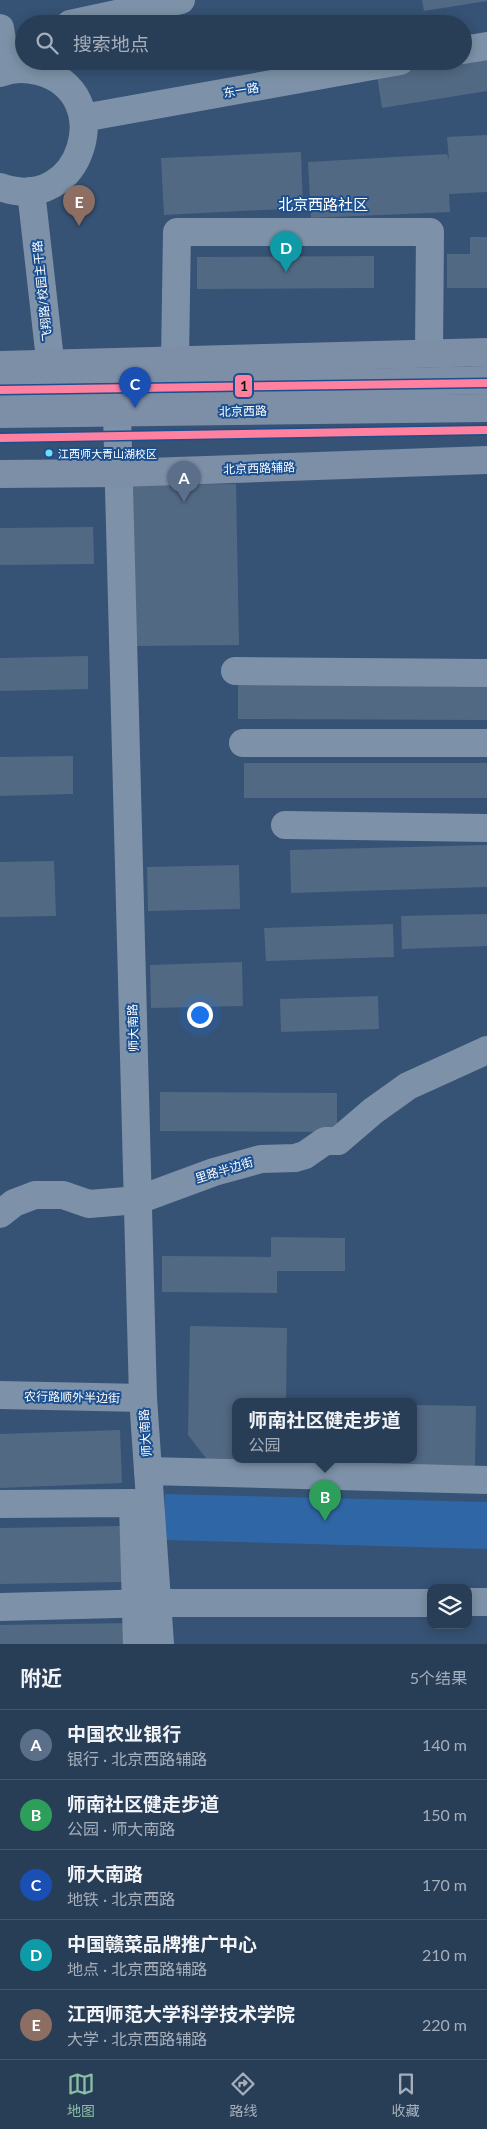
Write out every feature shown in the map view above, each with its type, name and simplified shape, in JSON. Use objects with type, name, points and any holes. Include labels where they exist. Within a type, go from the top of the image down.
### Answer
[{"type":"main road","points":[[0,365],[51,377],[174,360],[487,352]]},
{"type":"main road","name":"北京西路","points":[[0,391],[51,377],[487,380]]},
{"type":"main road","name":"北京西路","points":[[0,414],[487,408]]},
{"type":"main road","name":"北京西路辅路","points":[[0,474],[119,473],[487,460]]},
{"type":"street","points":[[112,15],[181,0]]},
{"type":"street","points":[[4,72],[6,35]]},
{"type":"street","points":[[472,48],[487,46]]},
{"type":"street","points":[[0,187],[10,191],[32,191],[50,185],[66,174],[78,157],[84,138],[83,118],[76,99],[63,84],[46,73],[35,70]]},
{"type":"street","name":"东一路","points":[[83,118],[350,70]]},
{"type":"street","name":"飞翔路/校园主干路","points":[[32,191],[51,377]]},
{"type":"street","points":[[174,360],[177,232],[430,232],[429,353]]},
{"type":"street","name":"师大南路","points":[[117,412],[143,1398],[148,1471],[147,1604],[160,1644]]},
{"type":"street","points":[[235,672],[487,673]]},
{"type":"street","points":[[244,743],[487,743]]},
{"type":"street","points":[[285,825],[487,828]]},
{"type":"street","name":"里路半边街","points":[[0,1214],[14,1203],[35,1195],[63,1195],[89,1204],[138,1200],[214,1172],[261,1159],[295,1158],[305,1155],[325,1141],[338,1141],[408,1086],[487,1050]]},
{"type":"street","name":"农行路顺外半边街","points":[[0,1395],[143,1398]]},
{"type":"street","points":[[148,1471],[487,1480]]},
{"type":"street","points":[[0,1504],[133,1503],[147,1604],[137,1644]]},
{"type":"street","points":[[0,1607],[427,1602]]},
{"type":"street","points":[[472,1602],[487,1602]]},
{"type":"shaded area","points":[[165,1494],[487,1502],[487,1549],[163,1540]]},
{"type":"building","points":[[422,0],[487,0],[487,1],[424,11]]},
{"type":"building","points":[[487,52],[487,91],[382,108],[376,70],[472,70],[472,58]]},
{"type":"building","points":[[487,135],[487,192],[449,194],[450,212],[311,218],[308,162],[447,154],[449,160],[447,137]]},
{"type":"building","points":[[301,152],[303,208],[164,215],[161,158]]},
{"type":"building","points":[[470,237],[487,237],[487,288],[447,288],[447,254],[470,254]]},
{"type":"building","points":[[374,256],[374,288],[197,289],[197,257]]},
{"type":"building","points":[[236,484],[239,645],[134,646],[132,485]]},
{"type":"building","points":[[93,527],[94,564],[0,565],[0,528]]},
{"type":"building","points":[[88,656],[88,689],[0,691],[0,658]]},
{"type":"building","points":[[238,685],[487,685],[487,720],[238,719]]},
{"type":"building","points":[[73,756],[73,794],[0,796],[0,757]]},
{"type":"building","points":[[244,763],[487,763],[487,798],[244,798]]},
{"type":"building","points":[[487,845],[487,887],[291,893],[290,850]]},
{"type":"building","points":[[54,861],[56,916],[0,917],[0,862]]},
{"type":"building","points":[[239,865],[240,909],[148,911],[147,867]]},
{"type":"building","points":[[487,914],[487,946],[402,949],[401,916]]},
{"type":"building","points":[[393,924],[394,957],[266,961],[264,928]]},
{"type":"building","points":[[242,962],[243,1006],[151,1008],[150,965]]},
{"type":"building","points":[[378,996],[379,1029],[281,1032],[280,999]]},
{"type":"building","points":[[160,1092],[337,1093],[337,1132],[160,1131]]},
{"type":"building","points":[[271,1237],[345,1238],[345,1271],[277,1271],[277,1293],[162,1292],[162,1256],[271,1257]]},
{"type":"building","points":[[190,1326],[287,1328],[286,1398],[232,1398],[232,1462],[209,1462],[188,1435]]},
{"type":"building","points":[[417,1405],[476,1406],[475,1467],[262,1463],[417,1463]]},
{"type":"building","points":[[120,1430],[122,1483],[0,1488],[0,1434]]},
{"type":"building","points":[[123,1526],[124,1582],[0,1584],[0,1528]]},
{"type":"building","points":[[133,1623],[133,1644],[0,1644],[0,1625]]},
{"type":"transit line","name":"1","points":[[0,390],[487,383]]},
{"type":"transit line","name":"1","points":[[0,438],[487,430]]},
{"type":"place","name":"江西师范大学科学技术学院","points":[[79,226]]},
{"type":"place","name":"中国赣菜品牌推广中心","points":[[286,272]]},
{"type":"place","name":"师大南路","points":[[135,408]]},
{"type":"place","name":"江西师大青山湖校区","points":[[49,453]]},
{"type":"place","name":"中国农业银行","points":[[184,502]]},
{"type":"place","name":"师南社区健走步道","points":[[325,1521]]},
{"type":"district","name":"北京西路社区","points":[[323,204]]}]
